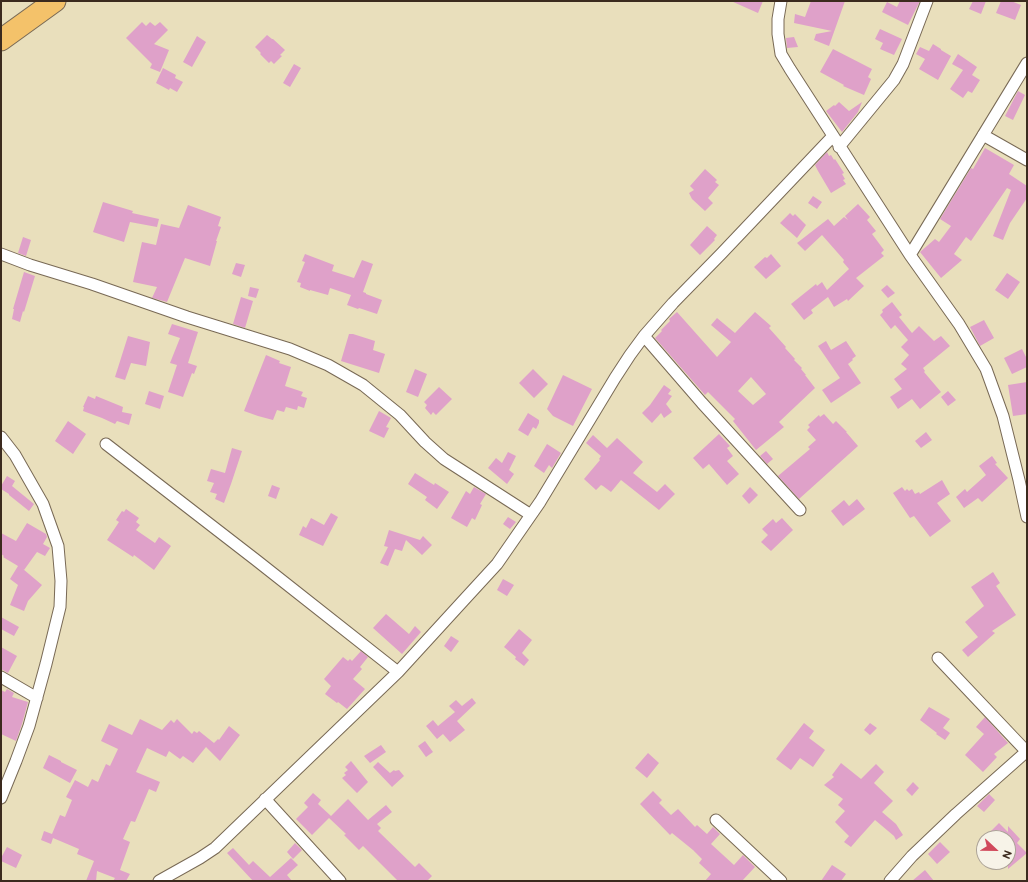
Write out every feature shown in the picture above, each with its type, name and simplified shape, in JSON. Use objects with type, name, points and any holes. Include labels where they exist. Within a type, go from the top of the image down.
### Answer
[{"type":"highway","points":[[1,40],[54,1]]},
{"type":"street","points":[[781,1],[778,19],[781,54],[796,80],[910,255],[957,321],[986,369],[1003,416],[1027,517]]},
{"type":"street","points":[[840,147],[894,80],[903,64],[927,1]]},
{"type":"street","points":[[910,255],[1027,62]]},
{"type":"street","points":[[984,135],[1027,160]]},
{"type":"street","points":[[159,881],[215,848],[398,672],[496,564],[540,502],[615,378],[644,336],[673,303],[833,136]]},
{"type":"street","points":[[1,254],[187,317],[290,349],[328,365],[363,385],[400,415],[425,442],[444,459],[531,515]]},
{"type":"street","points":[[644,336],[702,403],[800,510]]},
{"type":"street","points":[[1,437],[16,455],[43,504],[58,546],[61,581],[60,607],[37,698],[29,726],[1,798]]},
{"type":"street","points":[[106,444],[398,672]]},
{"type":"street","points":[[890,881],[912,856],[1027,751],[938,658]]},
{"type":"street","points":[[1,677],[37,698]]},
{"type":"street","points":[[265,799],[340,881]]},
{"type":"street","points":[[716,820],[782,881]]},
{"type":"building","points":[[731,1],[763,1],[758,13]]},
{"type":"building","points":[[811,1],[845,1],[829,46],[814,40],[816,34],[832,31],[794,23],[795,14],[805,17]]},
{"type":"building","points":[[900,1],[920,1],[908,25],[882,12],[887,2],[897,7]]},
{"type":"building","points":[[973,1],[986,1],[981,14],[969,9]]},
{"type":"building","points":[[1001,1],[1011,1],[1021,5],[1015,20],[996,13]]},
{"type":"building","points":[[142,22],[146,26],[150,22],[155,26],[160,22],[168,30],[154,44],[169,50],[160,72],[150,68],[152,64],[126,38]]},
{"type":"building","points":[[880,29],[902,39],[894,55],[880,49],[883,43],[875,39]]},
{"type":"building","points":[[267,35],[285,50],[280,55],[282,56],[274,64],[271,61],[269,63],[255,47]]},
{"type":"building","points":[[197,36],[206,42],[192,67],[183,62]]},
{"type":"building","points":[[794,37],[798,47],[787,48],[786,38]]},
{"type":"building","points":[[933,44],[951,56],[938,80],[919,69],[925,59],[916,54],[920,47],[929,51]]},
{"type":"building","points":[[833,49],[872,69],[868,77],[871,79],[864,95],[843,86],[844,85],[820,72]]},
{"type":"building","points":[[958,54],[977,67],[972,75],[980,80],[972,93],[968,91],[963,98],[950,89],[963,70],[952,64]]},
{"type":"building","points":[[294,64],[301,68],[290,87],[283,83]]},
{"type":"building","points":[[163,68],[176,75],[175,78],[183,82],[177,92],[170,88],[169,90],[156,83]]},
{"type":"building","points":[[1018,91],[1025,95],[1013,120],[1005,116]]},
{"type":"building","points":[[839,102],[849,111],[862,102],[858,112],[842,132],[826,111]]},
{"type":"building","points":[[985,148],[1014,165],[1009,174],[1027,186],[1027,198],[1010,223],[1003,240],[993,236],[1011,190],[1007,188],[971,241],[966,237],[954,254],[962,260],[941,278],[920,252],[935,239],[939,242],[951,226],[940,219]]},
{"type":"building","points":[[827,152],[829,156],[831,155],[834,160],[835,159],[844,173],[842,174],[845,179],[843,180],[846,184],[831,193],[815,165]]},
{"type":"building","points":[[705,169],[717,180],[715,182],[719,185],[708,198],[713,203],[705,211],[692,199],[689,193],[694,190],[690,186]]},
{"type":"building","points":[[813,196],[822,202],[817,209],[808,203]]},
{"type":"building","points":[[103,202],[133,211],[132,213],[159,219],[157,227],[130,222],[124,242],[93,232]]},
{"type":"building","points":[[858,204],[870,217],[867,220],[876,231],[872,234],[884,250],[881,253],[884,256],[856,278],[864,286],[848,301],[847,299],[834,307],[828,297],[811,310],[813,313],[804,320],[791,304],[816,284],[817,286],[822,282],[827,290],[849,269],[843,262],[844,260],[822,235],[805,251],[797,243],[828,219],[834,226],[844,217],[848,220],[845,216]]},
{"type":"building","points":[[188,205],[221,217],[218,226],[221,227],[210,266],[185,258],[167,302],[152,298],[157,287],[133,282],[142,242],[156,245],[161,224],[179,228]]},
{"type":"building","points":[[790,213],[793,216],[795,214],[806,225],[797,238],[780,223]]},
{"type":"building","points":[[707,226],[717,235],[714,239],[715,240],[700,255],[690,245]]},
{"type":"building","points":[[23,237],[31,240],[26,256],[18,253]]},
{"type":"building","points":[[305,254],[334,265],[332,271],[354,278],[362,260],[373,264],[363,292],[382,300],[377,314],[347,305],[351,295],[330,288],[328,295],[300,287],[301,283],[297,282],[305,262],[302,261]]},
{"type":"building","points":[[771,254],[781,266],[766,279],[754,267],[765,257],[767,258]]},
{"type":"building","points":[[236,263],[245,265],[241,277],[232,274]]},
{"type":"building","points":[[24,272],[35,276],[20,322],[12,319],[13,309]]},
{"type":"building","points":[[1007,273],[1020,282],[1008,299],[995,290]]},
{"type":"building","points":[[887,285],[895,293],[888,298],[881,290]]},
{"type":"building","points":[[250,287],[259,289],[256,298],[248,296]]},
{"type":"building","points":[[241,297],[253,301],[245,328],[233,324]]},
{"type":"building","points":[[892,302],[902,315],[899,317],[912,333],[919,326],[934,341],[941,336],[950,346],[923,368],[925,371],[924,372],[941,392],[920,409],[912,399],[898,409],[890,397],[902,389],[894,379],[907,369],[901,364],[909,355],[901,347],[908,340],[895,325],[891,329],[880,315],[883,312],[882,310]]},
{"type":"building","points":[[677,312],[717,357],[731,342],[711,325],[717,318],[735,333],[755,312],[771,326],[769,328],[786,347],[785,348],[802,368],[801,369],[815,388],[779,422],[784,427],[756,450],[733,421],[735,419],[708,392],[705,395],[655,338],[670,321],[669,319]],"holes":[[[751,377],[766,394],[753,405],[738,391]]]},
{"type":"building","points":[[984,320],[994,338],[980,346],[970,327]]},
{"type":"building","points":[[172,324],[198,332],[188,363],[197,366],[194,374],[192,373],[183,397],[168,392],[177,365],[170,363],[180,338],[168,334]]},
{"type":"building","points":[[349,334],[375,341],[373,350],[385,354],[379,373],[341,361]]},
{"type":"building","points":[[128,336],[150,342],[146,366],[131,363],[125,380],[115,377]]},
{"type":"building","points":[[826,341],[831,350],[846,341],[856,356],[848,364],[861,383],[831,403],[822,390],[840,378],[818,346]]},
{"type":"building","points":[[1022,349],[1027,359],[1027,367],[1012,374],[1004,358]]},
{"type":"building","points":[[266,355],[280,361],[279,363],[291,367],[285,386],[303,392],[301,396],[307,398],[304,408],[298,406],[297,410],[286,407],[284,412],[277,410],[273,420],[244,411]]},
{"type":"building","points":[[415,369],[427,374],[418,397],[406,392]]},
{"type":"building","points":[[533,369],[548,384],[534,398],[519,383]]},
{"type":"building","points":[[563,375],[592,389],[573,426],[553,416],[547,409]]},
{"type":"building","points":[[1027,382],[1027,414],[1013,416],[1008,385]]},
{"type":"building","points":[[664,385],[671,390],[668,394],[672,396],[666,404],[672,412],[664,418],[661,413],[652,423],[642,413],[650,405]]},
{"type":"building","points":[[439,387],[452,399],[436,415],[433,412],[431,415],[425,408],[427,405],[424,402]]},
{"type":"building","points":[[149,391],[164,396],[160,409],[145,404]]},
{"type":"building","points":[[948,391],[956,400],[948,406],[941,397]]},
{"type":"building","points":[[88,396],[95,399],[96,396],[123,407],[122,412],[132,414],[129,425],[117,421],[115,424],[83,411],[83,407]]},
{"type":"building","points":[[379,411],[391,418],[386,427],[389,428],[384,438],[369,431]]},
{"type":"building","points":[[528,413],[539,420],[539,423],[536,429],[533,427],[528,436],[518,430]]},
{"type":"building","points":[[824,414],[833,424],[836,421],[858,446],[799,499],[778,476],[810,449],[808,447],[816,440],[807,430],[810,427],[808,425],[819,415],[820,417]]},
{"type":"building","points":[[68,421],[86,434],[73,454],[55,441]]},
{"type":"building","points":[[926,432],[932,440],[921,448],[915,441]]},
{"type":"building","points":[[719,434],[730,446],[727,448],[733,456],[727,461],[739,474],[727,485],[709,464],[703,469],[693,458]]},
{"type":"building","points":[[593,435],[607,448],[617,438],[643,462],[633,473],[657,492],[665,484],[675,494],[659,510],[621,480],[611,492],[601,485],[596,490],[584,479],[600,460],[599,459],[601,456],[586,443]]},
{"type":"building","points":[[547,444],[561,453],[552,468],[549,465],[544,473],[534,466]]},
{"type":"building","points":[[232,448],[242,451],[224,503],[215,499],[217,494],[210,492],[214,483],[207,481],[211,469],[225,473]]},
{"type":"building","points":[[766,451],[773,459],[767,464],[760,456]]},
{"type":"building","points":[[508,452],[516,456],[509,470],[514,474],[507,484],[488,468],[496,458],[502,463]]},
{"type":"building","points":[[992,456],[997,463],[995,464],[1008,478],[982,502],[978,498],[964,508],[956,497],[965,489],[967,492],[986,475],[979,466]]},
{"type":"building","points":[[415,473],[434,485],[435,483],[449,492],[437,509],[425,500],[427,497],[408,484]]},
{"type":"building","points":[[7,476],[15,481],[12,486],[34,504],[29,511],[1,489],[1,486]]},
{"type":"building","points":[[942,480],[950,494],[937,503],[951,521],[930,537],[914,516],[910,518],[893,493],[902,487],[905,491],[907,489],[909,491],[912,489],[915,494],[919,492],[920,494]]},
{"type":"building","points":[[272,485],[280,488],[276,499],[268,496]]},
{"type":"building","points":[[474,487],[486,494],[480,504],[482,505],[475,520],[472,518],[467,527],[451,518],[466,491],[470,494]]},
{"type":"building","points":[[750,487],[758,495],[749,504],[742,496]]},
{"type":"building","points":[[857,499],[865,509],[843,526],[831,511],[844,500],[849,506]]},
{"type":"building","points":[[126,509],[139,518],[136,522],[140,525],[136,530],[155,543],[159,537],[171,546],[154,570],[134,555],[133,557],[107,540],[119,522],[116,520],[122,511],[124,512]]},
{"type":"building","points":[[331,513],[338,517],[323,546],[299,535],[303,526],[306,528],[311,518],[324,525]]},
{"type":"building","points":[[508,517],[516,522],[510,529],[503,524]]},
{"type":"building","points":[[782,518],[793,530],[771,551],[761,542],[768,535],[762,529],[773,519],[776,523]]},
{"type":"building","points":[[27,523],[46,534],[47,537],[43,544],[50,548],[45,556],[37,552],[24,570],[42,585],[28,601],[24,611],[10,605],[18,585],[10,579],[18,566],[3,557],[4,556],[1,554],[1,533],[16,541]]},
{"type":"building","points":[[389,530],[420,540],[423,536],[432,545],[422,555],[406,540],[402,551],[395,549],[388,566],[380,563],[388,547],[384,546]]},
{"type":"building","points":[[993,572],[1000,583],[996,586],[1016,615],[992,631],[995,633],[968,657],[962,650],[978,637],[965,622],[984,606],[971,587]]},
{"type":"building","points":[[503,579],[514,585],[507,596],[497,590]]},
{"type":"building","points":[[386,614],[409,634],[415,626],[421,632],[402,654],[373,628]]},
{"type":"building","points":[[1,617],[19,627],[14,636],[1,629]]},
{"type":"building","points":[[519,629],[532,640],[522,653],[529,660],[524,666],[504,647]]},
{"type":"building","points":[[451,636],[459,641],[451,652],[444,646]]},
{"type":"building","points":[[1,647],[17,656],[8,673],[1,669]]},
{"type":"building","points":[[361,651],[368,657],[360,667],[362,669],[353,679],[365,689],[347,709],[325,694],[331,686],[324,679],[343,657],[348,661],[350,659],[352,661]]},
{"type":"building","points":[[7,689],[14,693],[12,697],[28,702],[16,741],[1,734],[1,690],[5,692]]},
{"type":"building","points":[[472,698],[476,703],[457,721],[465,730],[450,742],[443,734],[437,739],[426,726],[433,720],[438,726],[455,712],[449,706],[456,700],[462,706]]},
{"type":"building","points":[[929,707],[950,719],[943,728],[950,733],[945,740],[920,720]]},
{"type":"building","points":[[985,717],[1008,743],[994,754],[997,757],[983,772],[965,755],[984,734],[976,727]]},
{"type":"building","points":[[140,719],[162,730],[171,720],[174,723],[177,719],[192,734],[194,731],[197,733],[199,731],[214,743],[218,739],[219,740],[229,726],[240,735],[220,761],[206,747],[193,763],[183,756],[180,759],[169,751],[166,757],[147,748],[136,772],[160,782],[156,792],[149,789],[135,822],[131,821],[123,839],[130,842],[120,870],[130,874],[126,881],[113,881],[115,878],[97,871],[96,881],[86,881],[94,861],[77,854],[79,849],[53,838],[51,844],[41,840],[44,831],[52,834],[60,815],[65,817],[72,800],[66,797],[75,780],[88,787],[92,779],[98,782],[106,764],[110,766],[118,749],[101,741],[109,724],[132,735]]},
{"type":"building","points":[[804,723],[814,731],[809,738],[825,750],[813,767],[800,758],[791,770],[776,759]]},
{"type":"building","points":[[870,723],[877,728],[870,735],[864,730]]},
{"type":"building","points":[[425,741],[433,752],[426,757],[418,746]]},
{"type":"building","points":[[381,745],[386,752],[370,763],[364,756]]},
{"type":"building","points":[[648,753],[659,763],[647,778],[635,768]]},
{"type":"building","points":[[49,755],[77,770],[70,783],[43,768]]},
{"type":"building","points":[[351,761],[368,782],[357,793],[342,778],[346,775],[344,773],[348,770],[345,767]]},
{"type":"building","points":[[378,762],[390,773],[394,770],[399,770],[404,776],[392,787],[373,767]]},
{"type":"building","points":[[841,763],[861,779],[876,764],[884,772],[874,783],[893,801],[882,812],[896,824],[903,835],[896,840],[894,836],[875,820],[851,847],[844,842],[849,836],[835,822],[845,811],[838,805],[843,799],[824,785],[834,777],[832,775]]},
{"type":"building","points":[[913,782],[919,788],[912,796],[906,790]]},
{"type":"building","points":[[653,791],[662,800],[659,803],[671,815],[678,809],[695,827],[697,825],[707,834],[713,827],[720,834],[711,844],[734,865],[743,855],[755,867],[742,881],[705,881],[711,874],[699,863],[702,859],[672,833],[670,835],[640,804]]},
{"type":"building","points":[[313,793],[321,800],[318,804],[331,816],[312,835],[296,819],[308,807],[304,803]]},
{"type":"building","points":[[989,794],[995,800],[984,812],[977,806]]},
{"type":"building","points":[[348,799],[368,820],[386,805],[392,812],[377,824],[381,828],[378,831],[415,867],[419,863],[432,876],[427,881],[398,881],[363,846],[359,850],[344,835],[346,834],[329,818]]},
{"type":"building","points":[[999,823],[1006,830],[992,830]]},
{"type":"building","points":[[1016,835],[1020,839],[1017,843],[1027,853],[1016,862]]},
{"type":"building","points":[[940,842],[950,852],[937,864],[928,854]]},
{"type":"building","points":[[295,843],[302,850],[293,859],[287,852]]},
{"type":"building","points":[[7,847],[22,855],[16,868],[1,861]]},
{"type":"building","points":[[233,848],[249,865],[253,861],[270,877],[291,858],[298,865],[287,875],[292,881],[253,881],[227,853]]},
{"type":"building","points":[[832,865],[846,874],[841,881],[821,881]]},
{"type":"building","points":[[925,870],[934,881],[912,881]]}]
